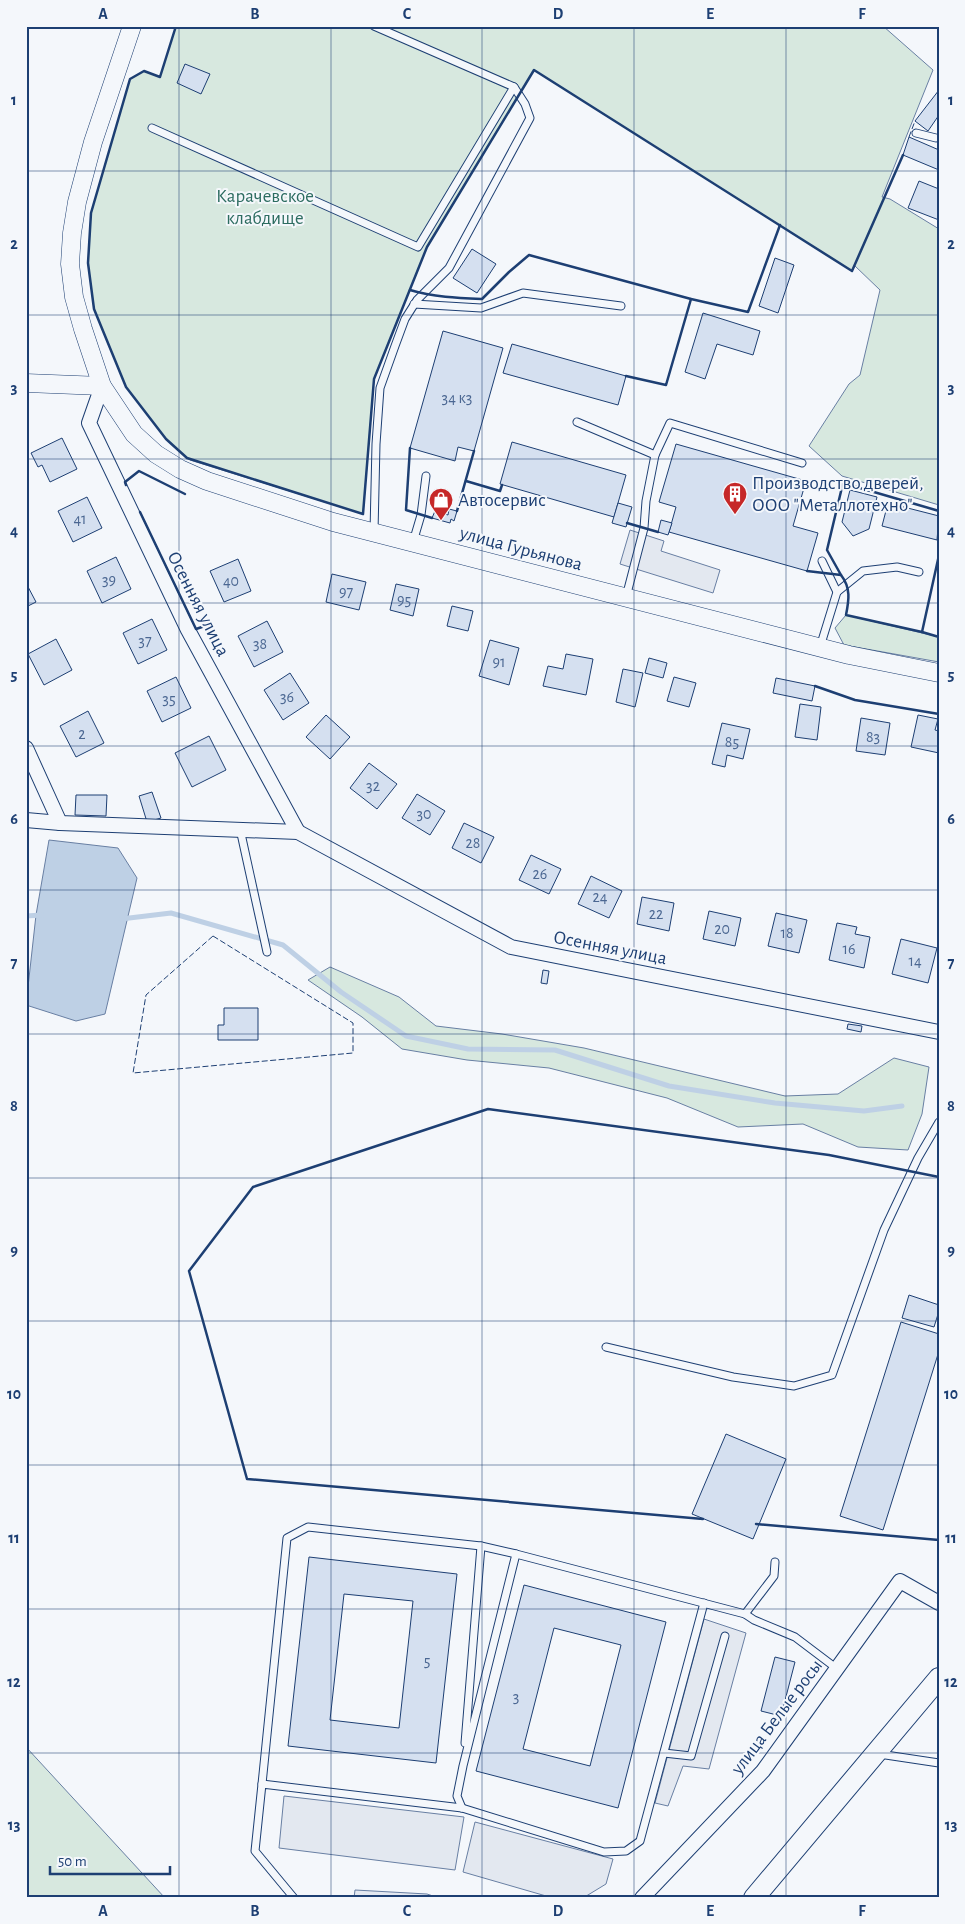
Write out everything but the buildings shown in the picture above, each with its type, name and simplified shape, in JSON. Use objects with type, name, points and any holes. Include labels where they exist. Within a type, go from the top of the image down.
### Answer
[{"type":"main road","points":[[754,1898],[939,1678]]},
{"type":"street","name":"улица Гурьянова","points":[[132,26],[94,142],[77,202],[70,264],[74,297],[102,386],[134,434],[156,454],[180,469],[207,481],[374,533],[848,655],[939,672]]},
{"type":"street","points":[[26,383],[102,386]]},
{"type":"street","name":"Осенняя улица","points":[[102,386],[89,423],[188,630],[298,832]]},
{"type":"street","points":[[26,748],[60,823]]},
{"type":"street","name":"Осенняя улица","points":[[26,820],[298,832],[511,947],[939,1032]]},
{"type":"street","name":"улица Белые росы","points":[[642,1898],[763,1771],[900,1581],[939,1603]]},
{"type":"lane","points":[[374,26],[514,87],[525,104],[530,118],[449,268],[422,293],[405,319],[380,388],[374,533]]},
{"type":"lane","points":[[152,128],[418,247],[514,87]]},
{"type":"lane","points":[[916,133],[938,137]]},
{"type":"lane","points":[[414,304],[481,308],[523,293],[621,306]]},
{"type":"lane","points":[[577,422],[655,455]]},
{"type":"lane","points":[[626,598],[644,528],[646,500],[655,455],[670,423],[802,464]]},
{"type":"lane","points":[[413,543],[421,515],[426,476]]},
{"type":"lane","points":[[822,561],[837,592]]},
{"type":"lane","points":[[820,648],[837,592],[863,571],[897,568],[919,572]]},
{"type":"lane","points":[[240,830],[267,952]]},
{"type":"lane","points":[[606,1347],[733,1377],[794,1386],[832,1375],[884,1230],[918,1158],[939,1122]]},
{"type":"lane","points":[[294,1898],[255,1851],[287,1538],[308,1527],[482,1546],[704,1603],[745,1614],[754,1620],[795,1637],[836,1668]]},
{"type":"lane","points":[[462,1808],[458,1796],[463,1766],[482,1546]]},
{"type":"lane","points":[[463,1766],[516,1554]]},
{"type":"lane","points":[[745,1614],[774,1576],[775,1562]]},
{"type":"lane","points":[[262,1784],[462,1808],[604,1852],[626,1851],[640,1841],[704,1603]]},
{"type":"lane","points":[[664,1754],[690,1756],[725,1636]]},
{"type":"lane","points":[[876,1754],[939,1763]]},
{"type":"green space","name":"Карачевское клабдище","points":[[176,26],[883,26],[933,70],[882,197],[890,199],[939,229],[939,505],[842,476],[809,446],[849,384],[860,375],[880,290],[855,266],[852,271],[534,70],[427,247],[374,379],[363,514],[190,460],[166,439],[126,387],[94,309],[88,263],[91,213],[130,79],[144,71],[160,77]]},
{"type":"green space","points":[[846,615],[939,637],[939,662],[844,645],[835,628]]},
{"type":"green space","points":[[330,967],[399,997],[436,1026],[502,1034],[584,1048],[785,1096],[838,1094],[894,1058],[929,1067],[922,1114],[908,1150],[858,1147],[803,1124],[738,1127],[667,1098],[549,1068],[467,1060],[402,1049],[362,1017],[308,980]]},
{"type":"green space","points":[[26,1747],[165,1898],[26,1898]]},
{"type":"shaded area","points":[[630,530],[664,541],[661,551],[720,570],[713,593],[620,564]]},
{"type":"shaded area","points":[[704,1619],[746,1633],[709,1769],[683,1766],[668,1806],[655,1803]]},
{"type":"shaded area","points":[[284,1796],[464,1817],[455,1870],[279,1848]]},
{"type":"shaded area","points":[[475,1822],[613,1859],[606,1884],[583,1898],[553,1898],[463,1872]]},
{"type":"shaded area","points":[[355,1890],[427,1894],[439,1898],[354,1898]]},
{"type":"water","points":[[49,840],[118,848],[137,878],[105,1014],[76,1021],[26,1005],[36,915]]},
{"type":"waterway","points":[[121,919],[171,913],[283,945],[341,992],[406,1036],[468,1049],[555,1050],[669,1086],[775,1103],[864,1111],[902,1106]]},
{"type":"waterway","points":[[26,916],[42,915]]},
{"type":"fence","points":[[909,137],[915,121]]},
{"type":"fence","points":[[213,936],[353,1023],[353,1053],[133,1073],[146,995],[213,936]]},
{"type":"wall","points":[[176,26],[160,77],[144,71],[130,79],[91,213],[88,263],[94,309],[126,387],[166,439],[187,458],[363,514],[374,379],[427,247],[534,70],[852,271],[903,155]]},
{"type":"wall","points":[[410,290],[437,296],[482,299],[529,255],[691,299],[748,312],[780,225]]},
{"type":"wall","points":[[626,376],[666,385],[691,299]]},
{"type":"wall","points":[[410,448],[406,510],[432,518]]},
{"type":"wall","points":[[457,511],[474,451]]},
{"type":"wall","points":[[126,485],[125,482],[139,471],[185,494]]},
{"type":"wall","points":[[466,481],[500,491],[502,485]]},
{"type":"wall","points":[[807,571],[841,575],[827,550],[843,483],[939,511]]},
{"type":"wall","points":[[140,512],[196,629],[202,627]]},
{"type":"wall","points":[[627,523],[658,532]]},
{"type":"wall","points":[[841,575],[848,594],[846,615],[922,632],[939,555]]},
{"type":"wall","points":[[922,632],[939,637]]},
{"type":"wall","points":[[815,686],[855,700],[939,714]]},
{"type":"wall","points":[[703,1519],[247,1479],[189,1271],[253,1187],[488,1109],[829,1155],[939,1177]]},
{"type":"wall","points":[[756,1524],[939,1540]]},
{"type":"place","name":"Производство дверей, ООО \"Металлотехно\"","points":[[735,515]]},
{"type":"place","name":"Автосервис","points":[[441,521]]}]
